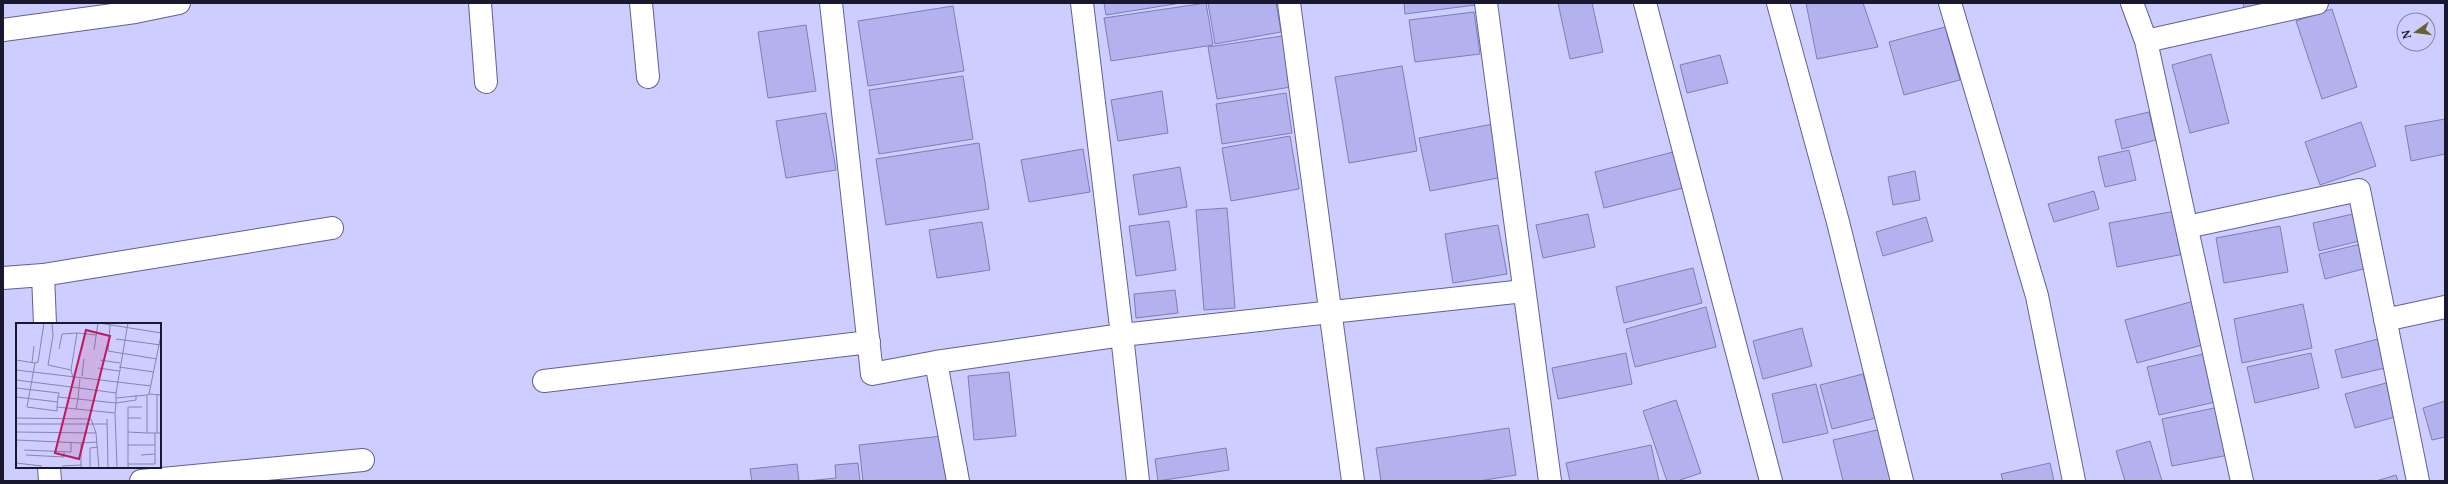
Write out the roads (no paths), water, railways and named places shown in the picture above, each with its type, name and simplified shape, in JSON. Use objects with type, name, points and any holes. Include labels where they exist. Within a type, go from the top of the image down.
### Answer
[{"type":"street","points":[[3,30],[135,12],[179,3]]},
{"type":"street","points":[[480,3],[486,82]]},
{"type":"street","points":[[641,3],[648,77]]},
{"type":"street","points":[[831,3],[872,374],[936,362],[1122,335],[1524,291]]},
{"type":"street","points":[[1082,3],[1138,481]]},
{"type":"street","points":[[1289,3],[1353,481]]},
{"type":"street","points":[[1486,3],[1550,481]]},
{"type":"street","points":[[1645,3],[1771,481]]},
{"type":"street","points":[[1778,3],[1838,222],[1902,481]]},
{"type":"street","points":[[1950,3],[2037,296],[2074,481]]},
{"type":"street","points":[[2132,3],[2146,41],[2242,481]]},
{"type":"street","points":[[2146,41],[2317,3]]},
{"type":"street","points":[[2187,227],[2359,190],[2418,481]]},
{"type":"street","points":[[3,278],[43,275],[332,228]]},
{"type":"street","points":[[43,275],[45,323]]},
{"type":"street","points":[[2386,320],[2445,307]]},
{"type":"street","points":[[544,380],[869,342]]},
{"type":"street","points":[[936,362],[958,481]]},
{"type":"street","points":[[141,481],[363,460]]},
{"type":"street","points":[[49,468],[50,481]]}]
